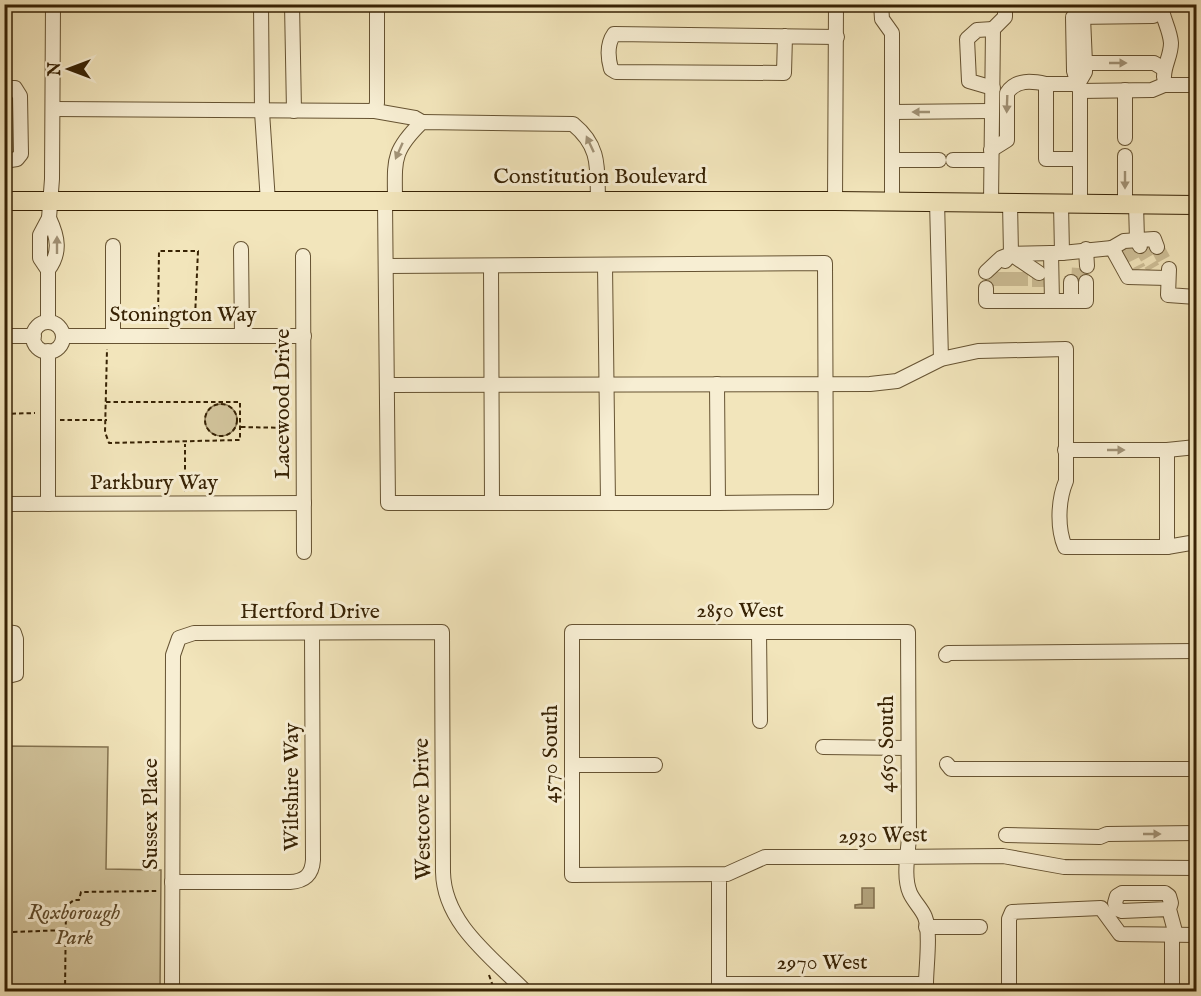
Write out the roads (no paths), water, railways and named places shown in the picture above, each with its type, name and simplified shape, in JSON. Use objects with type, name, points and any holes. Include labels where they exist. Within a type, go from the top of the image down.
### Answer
[{"type":"main road","name":"Constitution Boulevard","points":[[4,201],[49,209],[268,202],[937,201],[1197,205]]},
{"type":"street","points":[[48,322],[48,270],[57,259],[57,235],[49,209],[52,179],[53,4]]},
{"type":"street","points":[[261,4],[262,112],[268,202]]},
{"type":"street","points":[[292,4],[294,111]]},
{"type":"street","points":[[375,111],[377,103],[377,4]]},
{"type":"street","points":[[835,201],[836,4]]},
{"type":"street","points":[[881,4],[882,19],[892,33],[892,201]]},
{"type":"street","points":[[993,87],[969,81],[967,39],[977,30],[993,28],[1005,17],[1005,4]]},
{"type":"street","points":[[1080,204],[1079,87],[1074,71],[1073,17],[1153,16],[1161,8],[1169,27],[1171,43],[1169,63],[1164,69],[1164,85]]},
{"type":"street","points":[[1079,87],[1085,72],[1083,16]]},
{"type":"street","points":[[991,202],[990,111],[993,87],[993,28]]},
{"type":"street","points":[[785,36],[784,73],[616,72],[611,69],[609,61],[609,44],[614,34],[785,36],[837,37]]},
{"type":"street","points":[[1085,63],[1154,63],[1164,69]]},
{"type":"street","points":[[892,160],[946,160],[991,155],[1007,140],[1007,93],[1011,87],[1023,82],[1125,90],[1152,90],[1164,85],[1197,84]]},
{"type":"street","points":[[1046,84],[1046,159],[1080,159]]},
{"type":"street","points":[[4,88],[15,88],[20,96],[21,154],[17,159],[4,161]]},
{"type":"street","points":[[1125,90],[1125,138]]},
{"type":"street","points":[[53,110],[375,111],[415,118],[422,122],[573,124],[588,136],[596,157],[598,201]]},
{"type":"street","points":[[893,112],[990,111]]},
{"type":"street","points":[[386,266],[825,263],[826,502],[388,503],[386,266],[390,202],[399,146],[422,122]]},
{"type":"street","points":[[1125,156],[1130,204],[1128,277],[1155,273],[1168,295],[1197,297]]},
{"type":"street","points":[[937,201],[941,359]]},
{"type":"street","points":[[1010,203],[1013,272]]},
{"type":"street","points":[[1061,204],[1073,257]]},
{"type":"street","points":[[1013,272],[1001,258],[1011,254],[1073,257],[1154,239],[1157,247]]},
{"type":"street","points":[[110,343],[113,246]]},
{"type":"street","points":[[241,249],[242,336]]},
{"type":"street","points":[[1011,254],[1013,272]]},
{"type":"street","name":"Lacewood Drive","points":[[303,256],[304,552]]},
{"type":"street","points":[[1073,257],[1018,295],[1078,301],[1078,282]]},
{"type":"street","points":[[605,265],[608,503]]},
{"type":"street","points":[[491,266],[492,503]]},
{"type":"street","points":[[48,322],[59,327],[63,336],[59,347],[48,351],[39,348],[34,336],[38,326],[48,322]]},
{"type":"street","points":[[4,336],[34,336]]},
{"type":"street","name":"Stonington Way","points":[[63,336],[110,343],[242,336],[303,336]]},
{"type":"street","points":[[388,385],[870,384],[897,381],[941,359],[978,351],[1066,349],[1066,481],[1060,494],[1061,537],[1065,547],[1167,547],[1197,542]]},
{"type":"street","points":[[48,351],[48,504]]},
{"type":"street","points":[[717,384],[718,503]]},
{"type":"street","points":[[1065,450],[1167,450],[1197,447]]},
{"type":"street","points":[[1167,450],[1167,547]]},
{"type":"street","name":"Parkbury Way","points":[[4,504],[304,503]]},
{"type":"street","points":[[4,632],[15,635],[16,671],[14,676],[4,677]]},
{"type":"street","name":"Hertford Drive","points":[[179,638],[194,633],[442,632]]},
{"type":"street","name":"Westcove Drive","points":[[442,632],[443,872],[446,895],[455,915],[468,933],[526,992]]},
{"type":"street","name":"2850 West","points":[[572,632],[908,632]]},
{"type":"street","name":"4570 South","points":[[572,632],[572,875]]},
{"type":"street","points":[[759,632],[760,721]]},
{"type":"street","name":"4650 South","points":[[908,632],[908,887],[926,918],[926,927]]},
{"type":"street","name":"Wiltshire Way","points":[[172,882],[290,882],[302,880],[311,872],[313,860],[312,633]]},
{"type":"street","name":"Sussex Place","points":[[172,992],[173,654],[179,638]]},
{"type":"street","points":[[946,655],[948,653],[1197,651]]},
{"type":"street","points":[[823,747],[908,748]]},
{"type":"street","points":[[947,764],[951,769],[1197,769]]},
{"type":"street","points":[[572,765],[655,765]]},
{"type":"street","points":[[1006,835],[1100,837],[1107,834],[1197,833]]},
{"type":"street","name":"2930 West","points":[[572,875],[718,875],[734,873],[765,857],[1003,856],[1064,867],[1197,867]]},
{"type":"street","name":"2970 West","points":[[718,875],[719,984],[926,984],[926,927]]},
{"type":"street","points":[[1172,992],[1174,935],[1169,896],[1150,892],[1117,896],[1111,911],[1120,934],[1174,935],[1197,935]]},
{"type":"street","points":[[1009,992],[1009,919],[1012,912],[1101,908],[1111,911]]},
{"type":"street","points":[[926,927],[980,927]]},
{"type":"tunnel","points":[[1140,246],[1153,268]]},
{"type":"tunnel","points":[[1128,247],[1139,269]]},
{"type":"tunnel","points":[[1157,247],[1169,269]]},
{"type":"tunnel","points":[[1078,282],[1079,266]]},
{"type":"tunnel","points":[[995,272],[995,289]]},
{"type":"tunnel","points":[[1007,272],[1007,289]]},
{"type":"tunnel","points":[[1021,272],[1021,289]]},
{"type":"tunnel","points":[[1039,273],[1039,290]]},
{"type":"park label","name":"Roxborough Park","points":[[74,926]]}]
